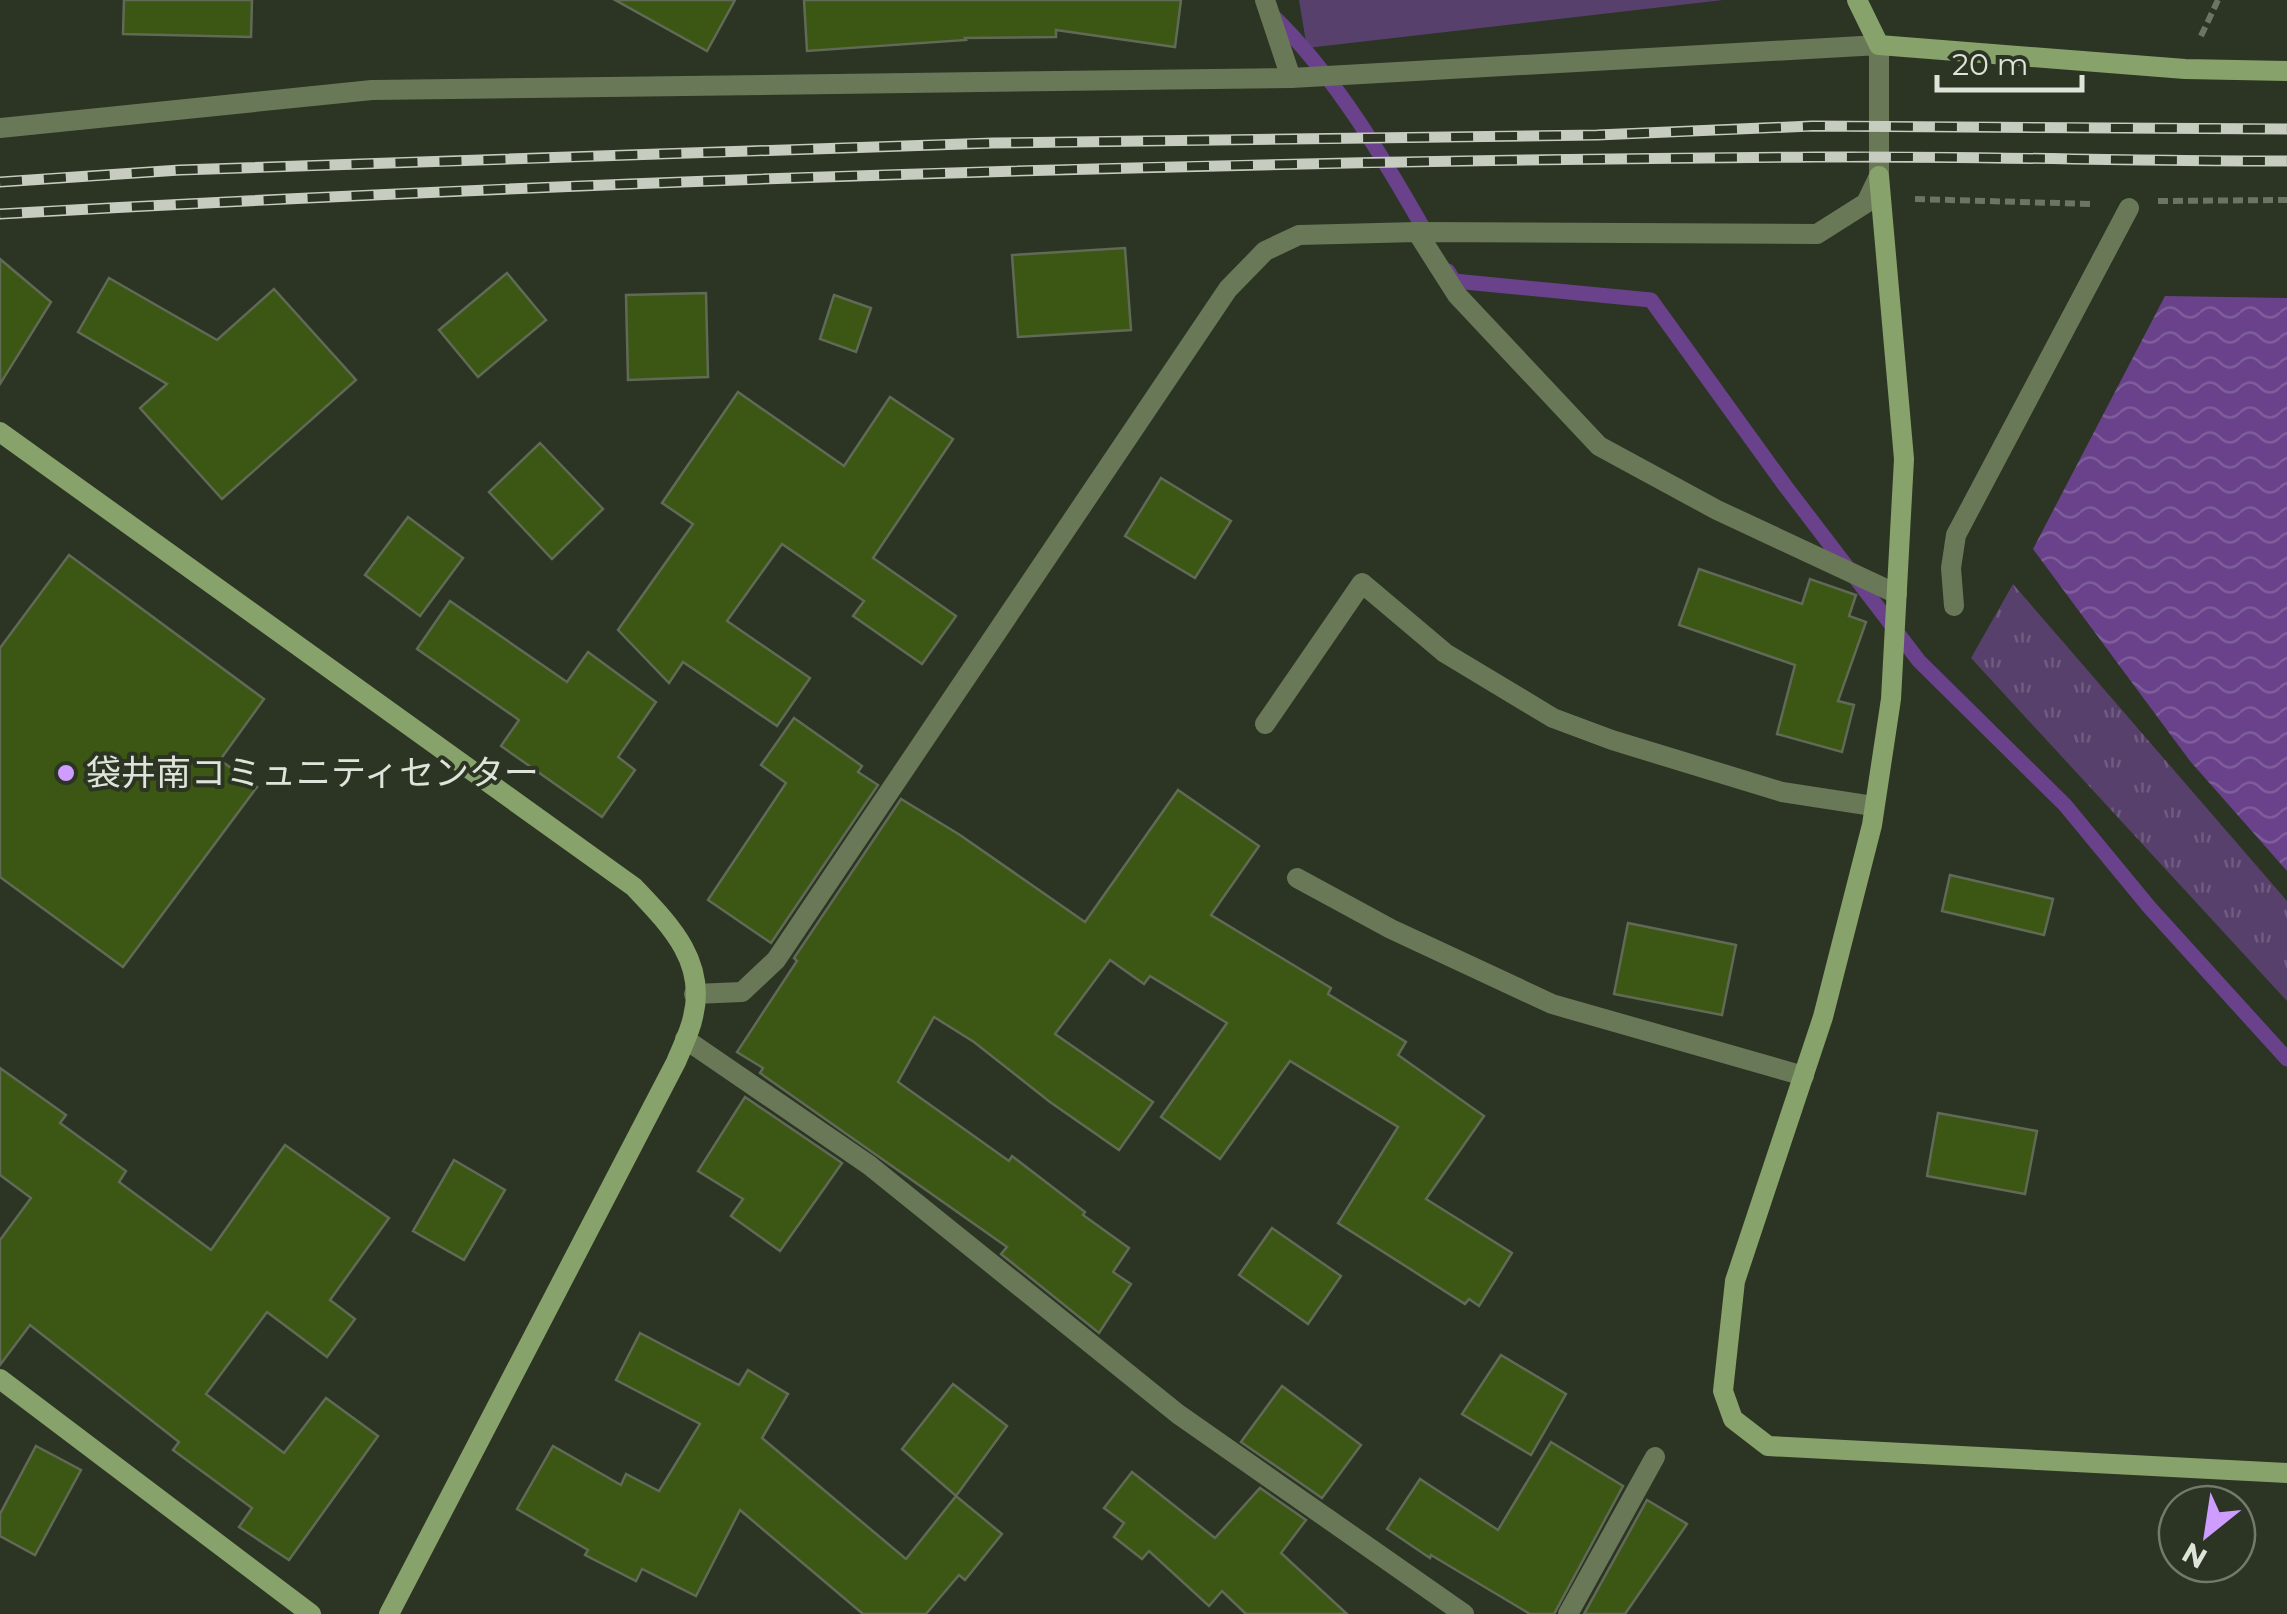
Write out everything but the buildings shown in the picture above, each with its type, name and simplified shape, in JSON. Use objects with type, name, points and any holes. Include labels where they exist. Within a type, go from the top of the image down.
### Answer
[{"type":"street","points":[[1265,0],[1291,78]]},
{"type":"street","points":[[1857,0],[1879,45],[1875,185],[1904,459],[1891,699],[1872,825],[1823,1018],[1735,1282],[1722,1390],[1733,1419],[1768,1446],[2287,1473]]},
{"type":"street","points":[[0,128],[372,90],[1291,78],[1879,45],[2185,69],[2287,70]]},
{"type":"street","points":[[694,994],[742,992],[776,960],[1228,288],[1265,251],[1299,235],[1817,234],[1866,203],[1875,185]]},
{"type":"street","points":[[1954,606],[1950,568],[1956,535],[2129,208]]},
{"type":"street","points":[[1416,232],[1457,295],[1600,446],[1718,510],[1897,594]]},
{"type":"street","points":[[0,432],[634,888],[675,930],[693,968],[694,1015],[685,1039],[389,1614]]},
{"type":"street","points":[[1265,724],[1362,583],[1445,652],[1554,718],[1612,740],[1782,792],[1873,806]]},
{"type":"street","points":[[1297,878],[1391,929],[1552,1004],[1804,1076]]},
{"type":"street","points":[[685,1039],[869,1165],[1178,1414],[1464,1614]]},
{"type":"street","points":[[0,1379],[312,1614]]},
{"type":"street","points":[[1568,1614],[1656,1457]]},
{"type":"path","points":[[1875,185],[1908,199],[2070,202],[2129,208],[2167,200],[2287,200]]},
{"type":"green space","points":[[1299,0],[1723,0],[1307,48]]},
{"type":"green space","points":[[2013,584],[2287,901],[2287,1001],[1971,658]]},
{"type":"water","points":[[2165,296],[2287,298],[2287,871],[2190,761],[2033,549]]},
{"type":"waterway","points":[[1270,13],[1337,91],[1429,238]]},
{"type":"waterway","points":[[1448,271],[1454,281],[1651,300],[1786,487],[1919,661],[2065,805],[2150,908],[2287,1059]]},
{"type":"railway","points":[[0,182],[180,170],[993,143],[1597,135],[1812,126],[2287,129]]},
{"type":"railway","points":[[0,214],[454,191],[1135,168],[1816,157],[2287,161]]},
{"type":"place","name":"袋井南コミュニティセンター","points":[[66,773]]}]
